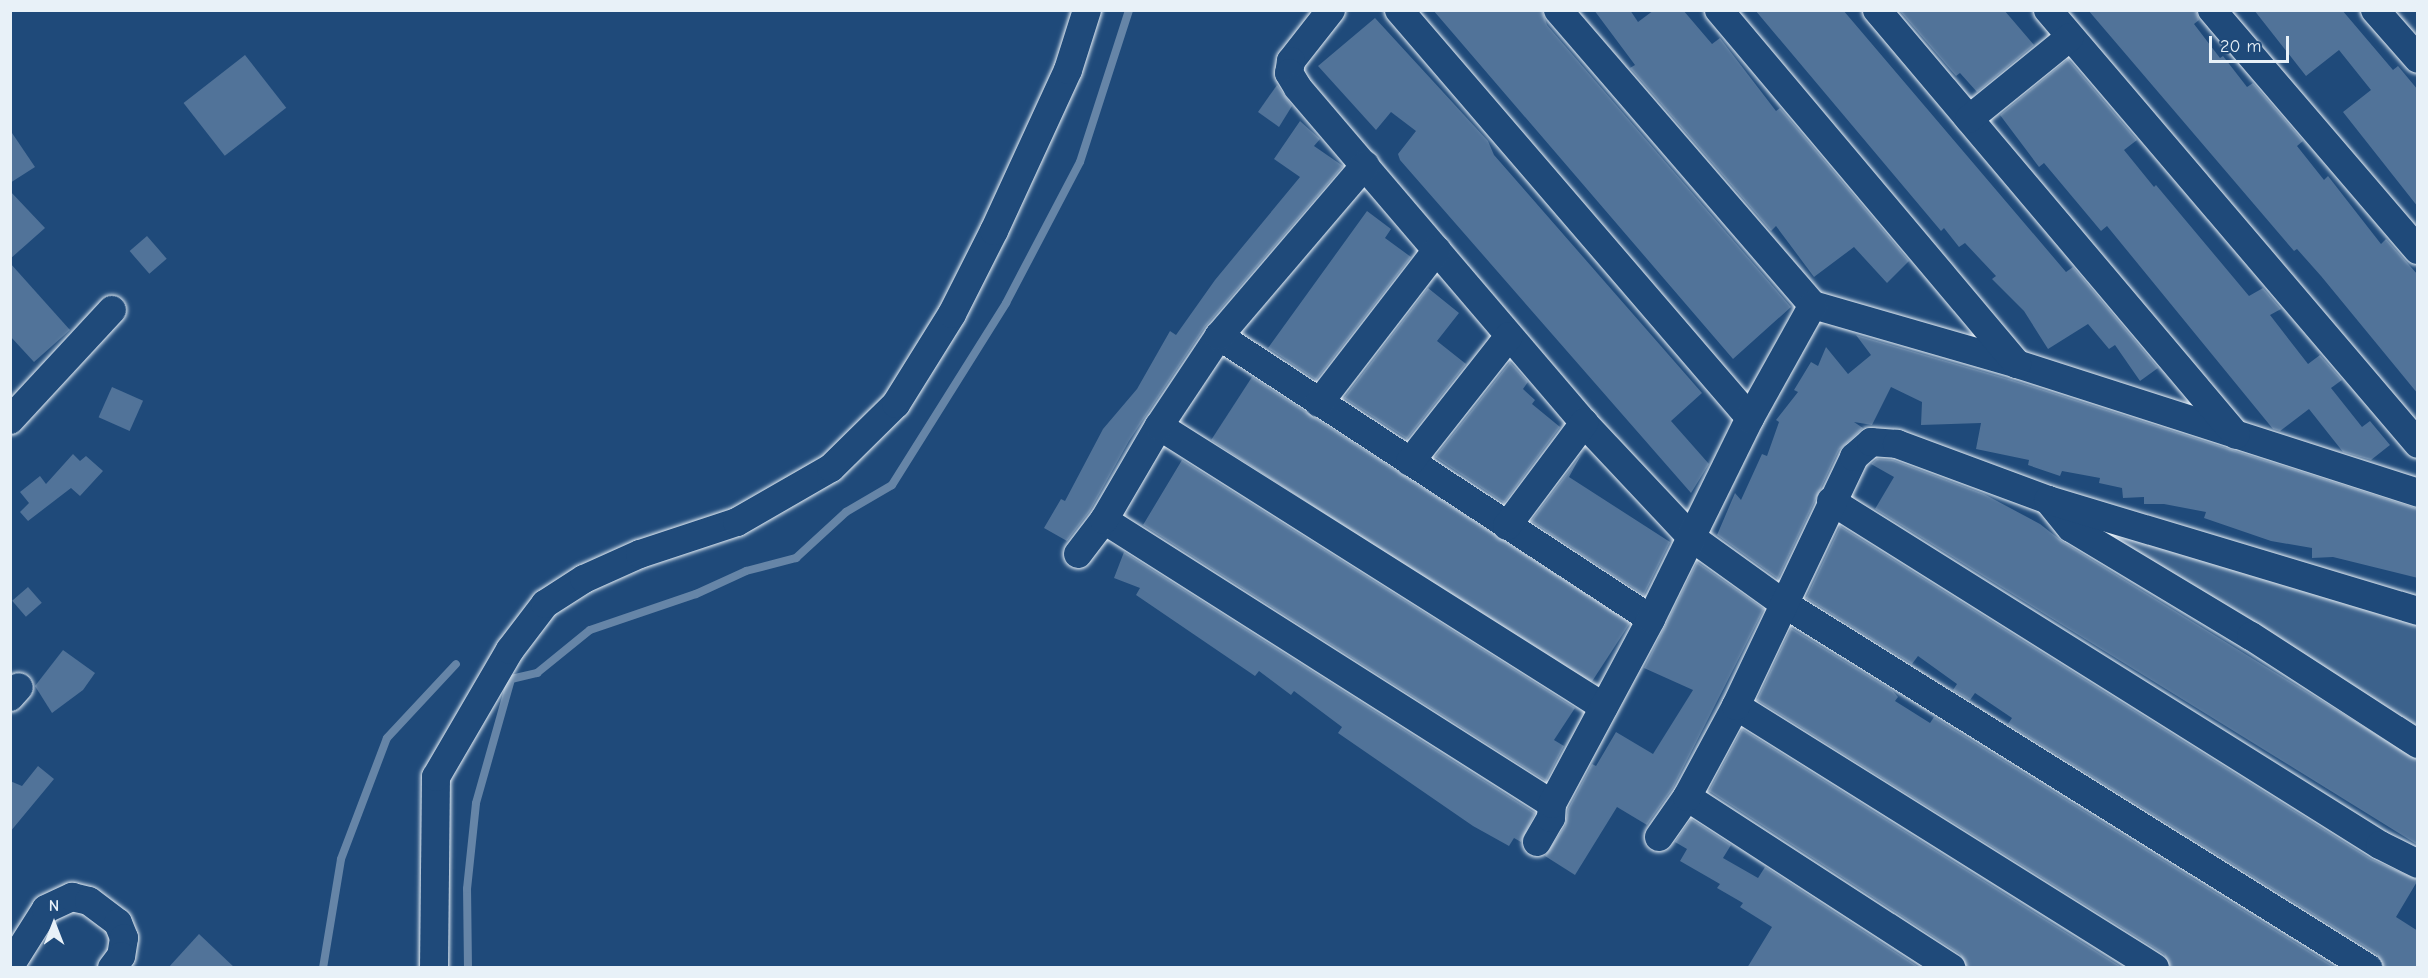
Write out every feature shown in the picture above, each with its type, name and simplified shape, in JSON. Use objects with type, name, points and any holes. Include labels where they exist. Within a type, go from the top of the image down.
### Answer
[{"type":"street","points":[[434,968],[436,777],[510,650],[545,604],[584,579],[640,554],[737,522],[831,468],[896,404],[952,314],[994,231],[1068,70],[1087,10]]},
{"type":"street","points":[[1399,10],[1750,418]]},
{"type":"street","points":[[1558,10],[1813,305],[2017,364],[2418,493]]},
{"type":"street","points":[[1719,10],[2017,364]]},
{"type":"street","points":[[1877,10],[2236,435]]},
{"type":"street","points":[[2048,10],[2418,444]]},
{"type":"street","points":[[2212,10],[2418,250]]},
{"type":"street","points":[[2375,10],[2418,59]]},
{"type":"street","points":[[1325,14],[1291,61],[1289,73],[1584,423],[1691,537],[1783,603],[2368,968]]},
{"type":"street","points":[[1969,119],[2070,37]]},
{"type":"street","points":[[1078,554],[1104,520],[1159,426],[1219,336],[1365,165]]},
{"type":"street","points":[[1319,404],[1437,250]]},
{"type":"street","points":[[1537,842],[1551,818],[1552,804],[1651,619],[1750,418],[1813,305]]},
{"type":"street","points":[[10,420],[112,310]]},
{"type":"street","points":[[1219,336],[1319,404],[1651,619]]},
{"type":"street","points":[[1410,462],[1509,336]]},
{"type":"street","points":[[1507,526],[1584,423]]},
{"type":"street","points":[[1159,426],[1604,707]]},
{"type":"street","points":[[1659,837],[1687,797],[1736,706],[1831,501],[1854,458],[1871,442],[1907,448],[2048,500],[2418,611]]},
{"type":"street","points":[[2048,500],[2071,528],[2251,636],[2418,744]]},
{"type":"street","points":[[1831,501],[2389,850],[2418,864]]},
{"type":"street","points":[[1104,520],[1552,804]]},
{"type":"street","points":[[1736,706],[2155,968]]},
{"type":"street","points":[[1687,797],[1951,968]]},
{"type":"street","points":[[10,966],[46,909],[72,897],[89,901],[118,923],[124,938],[122,956],[112,968]]},
{"type":"shaded area","points":[[2017,487],[2417,602],[2417,744]]},
{"type":"building","points":[[1433,10],[1542,10],[1547,25],[1791,307],[1733,359]]},
{"type":"building","points":[[1594,10],[1630,10],[1638,22],[1654,10],[1683,10],[1712,44],[1720,38],[1776,111],[1780,108],[1909,261],[1887,283],[1854,247],[1814,277],[1776,226],[1771,231],[1630,68],[1635,65]]},
{"type":"building","points":[[1755,10],[1843,10],[2066,272],[2073,267],[2158,368],[2140,381],[2115,345],[2109,349],[2088,324],[2048,349],[2024,311],[1992,279],[1996,276],[1965,243],[1959,247],[1944,228],[1941,231]]},
{"type":"building","points":[[1899,10],[2004,10],[2034,45],[1977,92],[1960,73],[1956,76]]},
{"type":"building","points":[[2088,10],[2196,10],[2199,20],[2194,24],[2220,58],[2223,56],[2247,87],[2253,83],[2303,141],[2297,146],[2324,180],[2328,176],[2381,244],[2386,239],[2418,275],[2418,394],[2321,276],[2297,249],[2294,251]]},
{"type":"building","points":[[2254,10],[2342,10],[2393,70],[2398,66],[2418,90],[2418,207],[2343,112],[2371,90],[2339,50],[2306,76]]},
{"type":"building","points":[[1375,18],[1488,141],[1494,155],[1702,393],[1671,421],[1709,464],[1691,493],[1400,160],[1398,154],[1416,131],[1391,112],[1376,130],[1318,66]]},
{"type":"building","points":[[245,55],[286,108],[225,156],[184,103]]},
{"type":"building","points":[[2068,59],[2137,140],[2124,150],[2154,187],[2156,185],[2249,296],[2263,288],[2281,309],[2270,315],[2308,364],[2320,355],[2342,380],[2331,388],[2362,427],[2370,421],[2390,445],[2371,460],[2343,452],[2309,409],[2280,431],[2273,429],[2107,226],[2101,231],[2044,163],[2039,167],[2000,115]]},
{"type":"building","points":[[1277,85],[1292,106],[1279,127],[1258,112]]},
{"type":"building","points":[[1300,121],[1320,139],[1314,146],[1343,166],[1205,327],[1129,441],[1090,511],[1067,541],[1044,528],[1061,499],[1065,501],[1103,429],[1137,389],[1170,331],[1176,335],[1215,280],[1300,177],[1274,159]]},
{"type":"building","points":[[10,130],[35,167],[10,183]]},
{"type":"building","points":[[10,191],[45,228],[10,259]]},
{"type":"building","points":[[1367,211],[1391,229],[1385,238],[1411,257],[1316,380],[1268,348]]},
{"type":"building","points":[[147,236],[167,259],[149,274],[130,251]]},
{"type":"building","points":[[10,263],[70,330],[34,362],[10,336]]},
{"type":"building","points":[[1428,288],[1459,313],[1437,341],[1466,364],[1407,439],[1344,398]]},
{"type":"building","points":[[1856,335],[2012,380],[2418,509],[2418,578],[2333,557],[2312,558],[2312,548],[2271,541],[2204,518],[2206,512],[2164,504],[2144,504],[2144,497],[2123,498],[2122,488],[2099,483],[2100,478],[2062,471],[2060,476],[2028,465],[2029,460],[1976,449],[1981,423],[1921,425],[1922,402],[1891,387],[1872,425],[1854,422],[1863,428],[1839,450],[1778,579],[1717,535],[1735,493],[1741,500],[1762,454],[1767,456],[1779,422],[1776,420],[1798,392],[1794,390],[1811,362],[1818,366],[1826,347],[1848,374],[1871,355]]},
{"type":"building","points":[[1510,362],[1528,382],[1523,389],[1535,400],[1532,404],[1560,427],[1504,503],[1435,457]]},
{"type":"building","points":[[1252,377],[1630,623],[1589,686],[1211,440]]},
{"type":"building","points":[[112,387],[143,401],[130,431],[99,417]]},
{"type":"building","points":[[73,454],[80,461],[86,456],[103,471],[80,496],[71,488],[28,521],[20,512],[29,503],[20,492],[40,476],[46,484]]},
{"type":"building","points":[[1581,455],[1569,477],[1670,542],[1644,595],[1531,521]]},
{"type":"building","points":[[1877,459],[1893,460],[1984,494],[2040,524],[2063,542],[2418,760],[2418,845],[1875,509],[1894,477],[1871,464]]},
{"type":"building","points":[[1182,460],[1575,708],[1554,740],[1564,746],[1546,781],[1143,525]]},
{"type":"building","points":[[1840,526],[2371,859],[2418,880],[2396,917],[2418,931],[2418,968],[2384,968],[2377,954],[2008,724],[2012,718],[1975,693],[1970,700],[1953,690],[1957,684],[1918,656],[1912,664],[1806,598]]},
{"type":"building","points":[[1124,552],[1535,813],[1521,842],[1514,838],[1509,846],[1473,826],[1338,733],[1342,727],[1294,691],[1291,695],[1259,671],[1255,676],[1136,595],[1140,588],[1114,578]]},
{"type":"building","points":[[1697,562],[1764,609],[1673,788],[1647,825],[1617,807],[1575,875],[1545,856],[1565,826],[1568,809],[1592,764],[1596,766],[1616,732],[1653,754],[1693,690],[1644,668]]},
{"type":"building","points":[[28,587],[42,603],[26,617],[12,601]]},
{"type":"building","points":[[1791,628],[1893,691],[1898,697],[1895,701],[1930,723],[1934,717],[2336,968],[2171,968],[2164,954],[1757,700]]},
{"type":"building","points":[[63,650],[95,673],[83,690],[52,713],[35,686]]},
{"type":"building","points":[[1742,729],[2123,968],[1967,968],[1960,954],[1709,791]]},
{"type":"building","points":[[38,766],[54,779],[10,832],[10,781],[22,786]]},
{"type":"building","points":[[1691,819],[1731,845],[1723,858],[1758,878],[1765,867],[1920,968],[1747,968],[1772,927],[1740,907],[1743,903],[1717,888],[1720,884],[1680,861],[1687,849],[1675,842]]},
{"type":"building","points":[[199,934],[235,968],[168,968]]},
{"type":"waterway","points":[[468,968],[467,889],[476,803],[511,679],[537,673],[590,630],[696,594],[746,571],[796,558],[846,512],[892,485],[1006,303],[1080,162],[1129,10]]},
{"type":"waterway","points":[[323,968],[341,859],[387,738],[456,664]]}]
